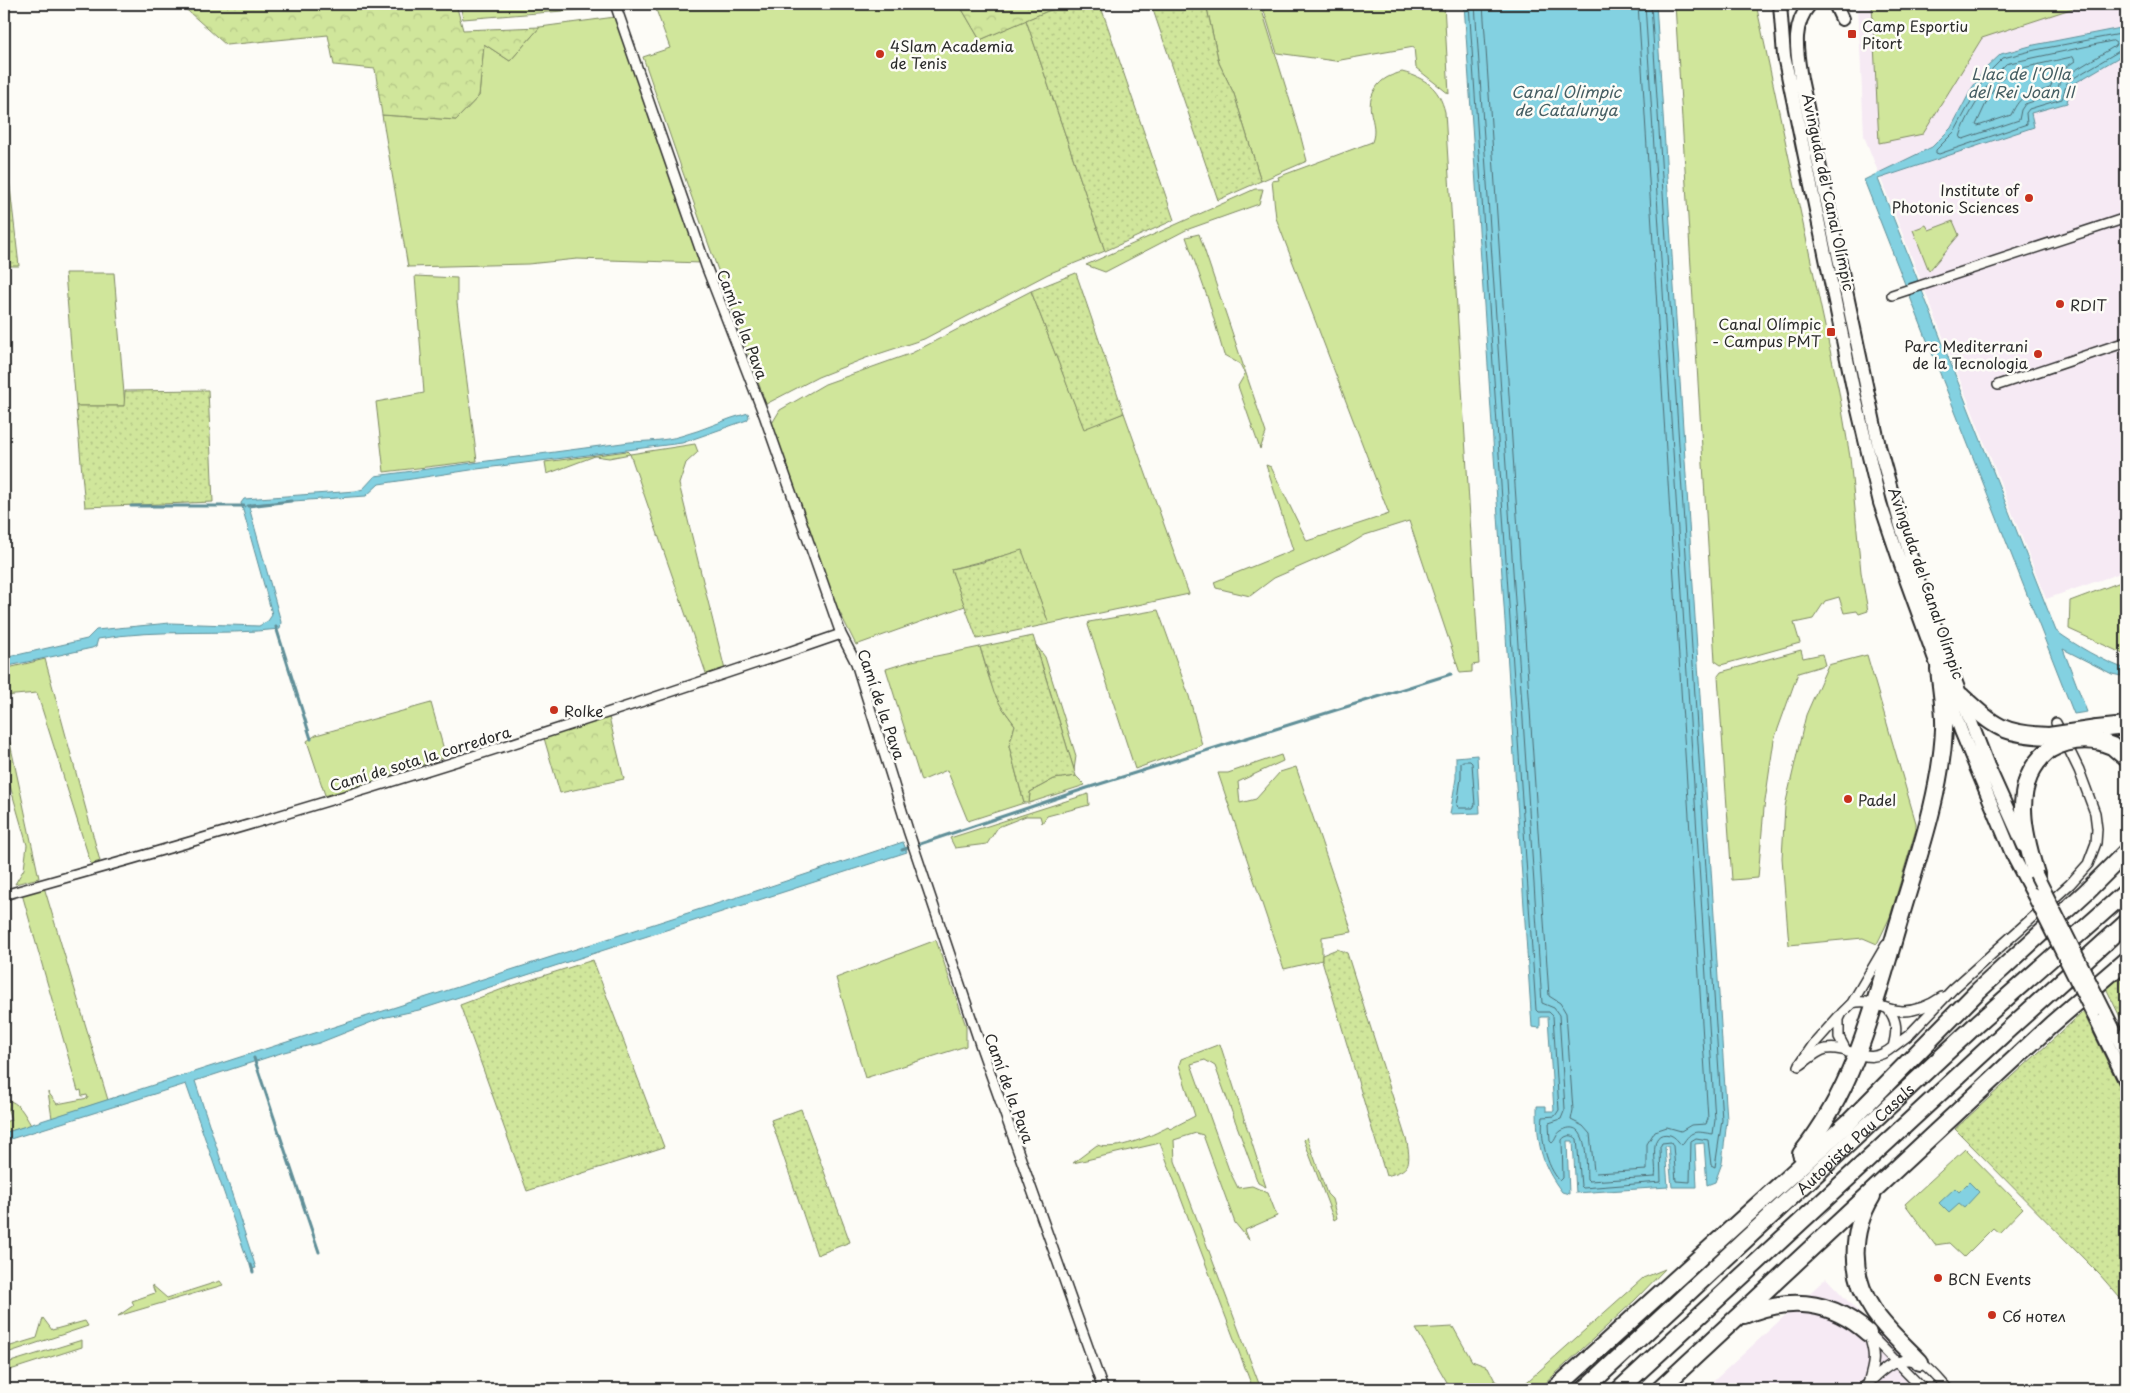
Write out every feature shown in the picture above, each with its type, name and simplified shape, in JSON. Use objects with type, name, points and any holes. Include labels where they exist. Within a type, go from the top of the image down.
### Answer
[{"type":"highway","points":[[1756,1205],[1818,1133],[1840,1096],[1852,1053],[1881,1005],[1900,918],[1920,852],[1938,772],[1944,722],[1939,669]]},
{"type":"highway","points":[[1961,696],[1984,717],[2000,728],[2024,735],[2051,736],[2064,743],[2099,736],[2126,726]]},
{"type":"highway","points":[[2036,874],[2024,832],[2023,798],[2032,769],[2051,736]]},
{"type":"highway","points":[[2099,736],[2126,758]]},
{"type":"highway","points":[[1554,1389],[1848,1122],[1978,990],[2086,892],[2126,852]]},
{"type":"highway","points":[[2086,892],[2126,861]]},
{"type":"highway","name":"Autopista Pau Casals","points":[[1585,1389],[1978,1023],[2126,892]]},
{"type":"highway","name":"Autopista Pau Casals","points":[[1620,1389],[2126,923]]},
{"type":"highway","points":[[1660,1389],[2052,1024],[2126,960]]},
{"type":"highway","points":[[1877,1188],[1867,1206],[1855,1246],[1855,1264],[1859,1283],[1873,1311],[1920,1362]]},
{"type":"highway","points":[[1738,1317],[1755,1310],[1790,1303],[1822,1306],[1853,1320],[1868,1333]]},
{"type":"street","name":"Camí de la Pava","points":[[615,4],[706,266],[764,415],[841,634],[856,663],[916,856],[984,1056],[1103,1389]]},
{"type":"street","name":"Avinguda del Canal Olímpic","points":[[1780,4],[1784,56],[1854,393],[1874,479],[1888,527],[1980,779],[2012,854],[2099,1013],[2126,1054]]},
{"type":"street","name":"Avinguda del Canal Olímpic","points":[[1810,4],[1799,22],[1796,46],[1801,79],[1864,378],[1883,461],[1900,522],[1919,583],[1988,766],[2099,1013],[2126,1082]]},
{"type":"street","points":[[1835,4],[1842,19],[1843,4]]},
{"type":"street","points":[[1897,294],[2126,218]]},
{"type":"street","points":[[1998,385],[2126,342]]},
{"type":"street","name":"Camí de sota la corredora","points":[[4,895],[433,769],[685,688],[841,634]]},
{"type":"street","points":[[1900,918],[1852,1003],[1805,1054],[1799,1066],[1825,1049],[1875,1056],[1883,1055],[1916,1028],[1953,990],[2084,870],[2093,852],[2097,835],[2095,813],[2079,770],[2051,736]]},
{"type":"street","points":[[1852,1003],[1867,1001],[1881,1005],[1919,1009],[1928,1006],[1953,990]]},
{"type":"street","points":[[1881,1005],[1896,1021],[1897,1027],[1893,1047]]},
{"type":"street","points":[[1842,1013],[1837,1032],[1841,1043],[1852,1053]]},
{"type":"street","points":[[1868,1333],[1923,1389]]},
{"type":"street","points":[[1865,1387],[1873,1368],[1875,1353],[1868,1333]]},
{"type":"street","points":[[1865,1387],[1894,1361],[1920,1362],[1948,1389]]},
{"type":"shaded area","name":"Parc Mediterrani de la Tecnologia","points":[[1858,4],[2126,4],[2126,571],[2046,599],[1864,136]]},
{"type":"shaded area","points":[[1826,1278],[1931,1389],[1705,1389]]},
{"type":"green space","points":[[180,4],[456,4],[463,30],[540,27],[510,61],[484,44],[479,96],[456,120],[382,115],[375,69],[334,65],[328,35],[226,45]]},
{"type":"green space","points":[[460,4],[611,4],[612,7],[463,19]]},
{"type":"green space","points":[[654,4],[959,4],[980,40],[1026,20],[1105,251],[1048,274],[924,339],[866,358],[818,377],[766,404],[643,57],[670,48]]},
{"type":"green space","points":[[959,4],[1073,4],[1048,11],[980,40]]},
{"type":"green space","points":[[1073,4],[1100,4],[1174,220],[1105,251],[1026,20]]},
{"type":"green space","points":[[1151,4],[1206,4],[1219,63],[1234,94],[1261,181],[1218,200]]},
{"type":"green space","points":[[1206,4],[1260,4],[1307,161],[1261,181],[1234,94],[1219,63]]},
{"type":"green space","points":[[1262,4],[1444,4],[1449,94],[1416,68],[1414,47],[1335,61],[1277,53]]},
{"type":"green space","points":[[1675,4],[1756,4],[1839,392],[1850,457],[1861,572],[1868,611],[1859,614],[1857,611],[1844,613],[1839,597],[1825,601],[1813,619],[1794,623],[1800,643],[1721,665],[1715,661]]},
{"type":"green space","points":[[1872,4],[2086,4],[1982,38],[1923,134],[1879,143]]},
{"type":"green space","points":[[615,17],[702,263],[577,259],[528,264],[408,267],[382,115],[456,120],[479,96],[484,44],[510,61],[540,27]]},
{"type":"green space","points":[[1402,72],[1418,77],[1430,85],[1439,96],[1445,112],[1479,664],[1472,665],[1472,672],[1460,673],[1409,521],[1365,535],[1345,547],[1274,578],[1250,596],[1216,588],[1214,582],[1293,550],[1266,465],[1271,467],[1307,541],[1389,514],[1276,218],[1272,181],[1279,180],[1278,177],[1372,142],[1374,127],[1370,108],[1373,93],[1383,80]]},
{"type":"green space","points":[[4,135],[19,266],[4,266]]},
{"type":"green space","points":[[1255,189],[1263,189],[1259,204],[1186,230],[1105,272],[1086,265]]},
{"type":"green space","points":[[1953,221],[1959,235],[1929,271],[1913,230],[1926,225],[1929,230]]},
{"type":"green space","points":[[1199,234],[1266,433],[1260,449],[1238,386],[1245,374],[1240,364],[1224,355],[1209,302],[1186,237]]},
{"type":"green space","points":[[65,273],[114,273],[125,406],[76,406]]},
{"type":"green space","points":[[1076,273],[1124,413],[1084,429],[1031,291]]},
{"type":"green space","points":[[415,276],[457,278],[457,303],[477,461],[384,472],[376,402],[424,393]]},
{"type":"green space","points":[[1031,291],[1084,428],[1124,413],[1189,594],[1049,624],[1022,551],[951,569],[965,606],[856,645],[834,601],[771,425],[780,410],[825,384],[912,353]]},
{"type":"green space","points":[[208,390],[213,502],[85,507],[76,406],[124,406],[125,391]]},
{"type":"green space","points":[[695,444],[698,452],[686,463],[679,484],[725,670],[707,676],[630,454]]},
{"type":"green space","points":[[627,451],[630,454],[609,458],[595,456],[547,474],[545,462]]},
{"type":"green space","points":[[1022,550],[1049,624],[977,639],[951,569],[983,562]]},
{"type":"green space","points":[[2126,580],[2126,655],[2069,629],[2070,601]]},
{"type":"green space","points":[[1158,610],[1189,696],[1202,745],[1135,769],[1088,625],[1089,622]]},
{"type":"green space","points":[[1033,636],[1076,776],[1054,779],[1030,792],[1029,803],[1024,803],[1009,746],[1015,725],[994,693],[980,647]]},
{"type":"green space","points":[[1036,645],[1045,657],[1076,756],[1074,770]]},
{"type":"green space","points":[[980,647],[997,697],[1015,725],[1009,746],[1024,803],[968,821],[947,770],[921,781],[886,669],[912,661]]},
{"type":"green space","points":[[1801,650],[1803,658],[1822,654],[1825,665],[1798,673],[1774,740],[1764,808],[1758,878],[1732,880],[1718,676],[1721,672]]},
{"type":"green space","name":"Padel","points":[[1867,655],[1916,823],[1916,829],[1890,917],[1877,944],[1863,938],[1789,945],[1782,858],[1785,806],[1806,715],[1828,665]]},
{"type":"green space","points":[[45,659],[100,861],[91,864],[37,693],[4,696],[4,669]]},
{"type":"green space","points":[[431,703],[446,757],[329,796],[325,795],[307,741],[316,735]]},
{"type":"green space","points":[[4,715],[39,878],[15,884],[24,869],[27,845],[4,765]]},
{"type":"green space","points":[[609,717],[624,779],[560,793],[544,738]]},
{"type":"green space","points":[[1281,755],[1283,761],[1238,782],[1240,803],[1256,799],[1280,772],[1296,767],[1352,932],[1322,937],[1322,960],[1284,969],[1218,773],[1228,773]]},
{"type":"green space","points":[[1076,776],[1085,785],[1029,803],[1030,792],[1054,779]]},
{"type":"green space","points":[[1088,794],[1089,805],[1047,816],[1042,823],[1040,816],[1026,816],[998,827],[987,844],[955,848],[950,838]]},
{"type":"green space","points":[[44,887],[108,1100],[52,1118],[48,1092],[57,1104],[88,1098],[87,1095],[82,1096],[81,1090],[78,1091],[22,894]]},
{"type":"green space","points":[[936,940],[966,1026],[966,1046],[865,1078],[836,978]]},
{"type":"green space","points":[[1337,949],[1347,953],[1407,1142],[1409,1156],[1407,1165],[1404,1169],[1386,1176],[1322,960],[1322,955]]},
{"type":"green space","points":[[593,960],[664,1147],[527,1191],[460,1005],[508,987]]},
{"type":"green space","points":[[2126,970],[2126,1029],[2106,988]]},
{"type":"green space","points":[[2083,1012],[2126,1100],[2126,1305],[2100,1275],[1955,1129]]},
{"type":"green space","points":[[1220,1044],[1266,1187],[1258,1183],[1215,1066],[1205,1060],[1191,1064],[1229,1170],[1238,1188],[1252,1186],[1268,1193],[1277,1216],[1245,1230],[1249,1240],[1235,1223],[1203,1135],[1196,1133],[1174,1140],[1175,1161],[1261,1389],[1253,1389],[1160,1143],[1073,1163],[1097,1145],[1105,1147],[1123,1145],[1168,1127],[1170,1129],[1195,1116],[1179,1065],[1181,1059]]},
{"type":"green space","points":[[5,1099],[18,1106],[31,1125],[4,1133],[4,1122],[11,1120]]},
{"type":"green space","points":[[801,1109],[850,1242],[817,1255],[771,1120]]},
{"type":"green space","points":[[1307,1137],[1327,1194],[1332,1199],[1337,1218],[1334,1220],[1304,1140]]},
{"type":"green space","points":[[1965,1149],[2023,1208],[1999,1233],[1993,1228],[1964,1257],[1949,1243],[1935,1245],[1905,1204]]},
{"type":"green space","points":[[1665,1269],[1635,1300],[1539,1389],[1519,1389],[1643,1278]]},
{"type":"green space","points":[[220,1281],[223,1285],[118,1316],[134,1305],[132,1301],[155,1293],[152,1285],[167,1298]]},
{"type":"green space","points":[[43,1318],[52,1330],[85,1321],[88,1326],[4,1354],[4,1348],[37,1338]]},
{"type":"green space","points":[[1453,1327],[1472,1361],[1488,1367],[1495,1381],[1510,1389],[1451,1389],[1416,1329]]},
{"type":"green space","points":[[82,1340],[82,1347],[4,1372],[4,1364]]},
{"type":"water","name":"Canal Olimpic de Catalunya","points":[[1464,4],[1656,4],[1727,1120],[1722,1163],[1715,1182],[1707,1185],[1704,1143],[1695,1144],[1697,1187],[1672,1187],[1668,1146],[1665,1146],[1668,1187],[1576,1193],[1573,1141],[1567,1141],[1569,1194],[1562,1192],[1544,1162],[1541,1152],[1537,1106],[1546,1106],[1546,1111],[1554,1111],[1548,1017],[1540,1017],[1540,1028],[1532,1027]]},
{"type":"water","name":"Llac de l'Olla del Rei Joan II","points":[[2126,27],[2126,53],[2070,86],[2067,103],[2031,113],[2034,127],[1878,179],[2056,631],[2090,653],[2126,669],[2126,677],[2112,674],[2063,649],[2087,712],[2074,714],[1864,180],[1932,147],[1951,128],[1972,88],[1985,69],[2001,54],[2034,45]]},
{"type":"water","points":[[748,413],[749,417],[747,420],[682,443],[477,469],[379,484],[366,496],[250,504],[249,507],[281,622],[280,629],[143,634],[98,639],[96,646],[92,648],[4,667],[4,658],[87,639],[96,630],[170,623],[259,626],[268,621],[272,615],[241,503],[244,499],[356,491],[363,489],[375,476],[630,442],[668,439],[690,434]]},
{"type":"water","points":[[1477,755],[1480,813],[1450,814],[1456,778],[1456,757]]},
{"type":"water","points":[[903,842],[907,852],[419,1010],[382,1018],[319,1043],[284,1052],[195,1081],[256,1268],[252,1269],[245,1253],[186,1084],[4,1141],[4,1133]]},
{"type":"water","points":[[1969,1182],[1979,1192],[1964,1208],[1959,1204],[1949,1213],[1939,1203],[1955,1188],[1959,1192]]},
{"type":"waterway","points":[[248,506],[291,501]]},
{"type":"waterway","points":[[131,506],[244,506]]},
{"type":"waterway","points":[[276,627],[311,739]]},
{"type":"waterway","points":[[902,850],[1087,788],[1451,674]]},
{"type":"waterway","points":[[254,1058],[319,1252]]},
{"type":"waterway","points":[[251,1265],[253,1272]]},
{"type":"place","name":"Camp Esportiu Pitort","points":[[1852,34]]},
{"type":"place","name":"4Slam Academia de Tenis","points":[[880,54]]},
{"type":"place","name":"Institute of Photonic Sciences","points":[[2029,198]]},
{"type":"place","name":"RDIT","points":[[2060,304]]},
{"type":"place","name":"Canal Olímpic - Campus PMT","points":[[1831,332]]},
{"type":"place","name":"Parc Mediterrani de la Tecnologia","points":[[2038,354]]},
{"type":"place","name":"Rolke","points":[[554,710]]},
{"type":"place","name":"Padel","points":[[1848,799]]},
{"type":"place","name":"BCN Events","points":[[1938,1278]]},
{"type":"place","name":"Сб нотел","points":[[1992,1315]]}]
